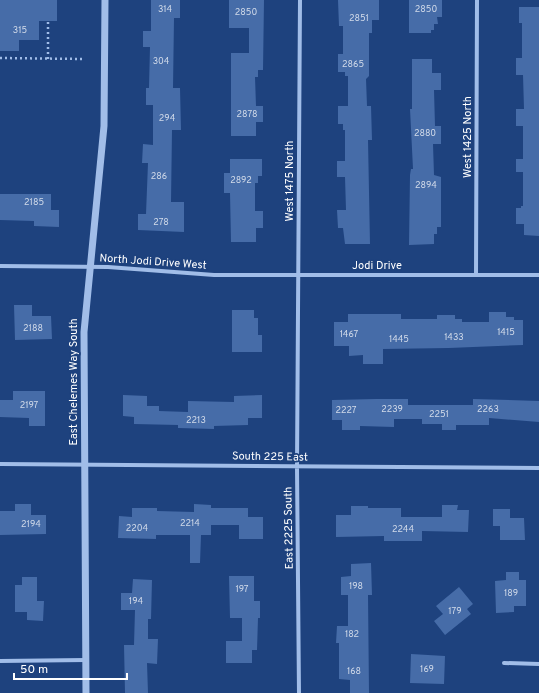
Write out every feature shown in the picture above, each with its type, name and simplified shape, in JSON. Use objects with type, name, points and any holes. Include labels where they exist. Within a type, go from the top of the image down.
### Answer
[{"type":"street","name":"East Chelemes Way South","points":[[86,693],[86,464],[84,332],[104,126],[105,0]]},
{"type":"street","name":"West 1475 North","points":[[298,362],[300,0]]},
{"type":"street","name":"West 1425 North","points":[[476,275],[477,0]]},
{"type":"street","name":"North Jodi Drive West","points":[[0,266],[90,267],[214,275]]},
{"type":"street","name":"Jodi Drive","points":[[214,275],[539,275]]},
{"type":"street","name":"East 2225 South","points":[[298,362],[297,467],[299,693]]},
{"type":"street","name":"South 225 East","points":[[0,464],[539,468]]},
{"type":"street","points":[[0,660],[86,660]]},
{"type":"street","points":[[504,663],[539,664]]},
{"type":"path","points":[[48,21],[48,59]]},
{"type":"path","points":[[0,58],[83,59]]},
{"type":"building","points":[[0,0],[57,0],[57,21],[39,21],[39,40],[19,40],[19,51],[0,51]]},
{"type":"building","points":[[151,0],[180,0],[180,18],[174,18],[173,88],[180,88],[181,130],[172,130],[171,202],[184,202],[184,232],[138,230],[138,214],[146,214],[148,163],[142,163],[143,144],[153,145],[153,105],[146,105],[146,88],[149,88],[150,47],[143,47],[143,31],[151,31]]},
{"type":"building","points":[[229,0],[264,0],[263,70],[258,70],[258,77],[255,77],[256,106],[263,106],[263,122],[256,122],[256,136],[231,136],[231,53],[249,53],[249,28],[229,28]]},
{"type":"building","points":[[338,0],[379,0],[379,20],[372,20],[372,33],[369,33],[369,76],[366,79],[367,106],[371,106],[372,140],[368,140],[370,244],[345,244],[343,228],[338,228],[337,210],[346,210],[345,177],[337,177],[337,161],[345,161],[345,130],[343,130],[343,124],[338,124],[338,106],[348,106],[348,76],[345,76],[345,72],[338,72],[338,54],[343,54],[343,26],[339,26]]},
{"type":"building","points":[[409,0],[442,0],[442,17],[437,17],[438,24],[434,24],[434,30],[431,30],[431,33],[409,33]]},
{"type":"building","points":[[519,7],[539,7],[539,236],[524,235],[524,224],[516,224],[516,208],[521,208],[521,206],[523,206],[523,172],[516,172],[516,159],[523,159],[523,126],[516,126],[516,109],[524,109],[523,75],[516,75],[516,58],[522,58],[522,23],[519,23]]},
{"type":"building","points":[[412,59],[432,59],[432,73],[441,73],[441,90],[434,90],[435,126],[441,126],[441,144],[433,144],[434,175],[441,177],[441,227],[437,227],[437,234],[434,234],[434,244],[409,245],[410,175],[411,169],[413,169],[410,109],[412,109]]},
{"type":"building","points":[[230,159],[262,159],[262,176],[258,176],[258,183],[255,183],[255,211],[263,211],[263,228],[256,228],[256,242],[231,242],[230,193],[224,193],[224,173],[230,173]]},
{"type":"building","points":[[0,194],[51,194],[51,210],[59,210],[59,227],[34,226],[34,221],[0,220]]},
{"type":"building","points":[[14,305],[32,305],[32,316],[51,316],[52,339],[15,340]]},
{"type":"building","points":[[232,310],[254,310],[254,318],[258,318],[258,335],[262,335],[262,352],[232,352]]},
{"type":"building","points":[[489,312],[506,312],[506,317],[514,317],[514,320],[523,320],[523,345],[383,349],[383,364],[363,364],[363,355],[349,356],[349,346],[334,346],[334,322],[348,322],[348,314],[401,314],[401,319],[437,319],[437,315],[455,315],[455,319],[462,319],[462,322],[489,322]]},
{"type":"building","points":[[13,391],[45,391],[45,426],[29,426],[29,418],[0,417],[0,400],[13,400]]},
{"type":"building","points":[[123,395],[147,396],[147,406],[159,406],[159,411],[188,412],[188,401],[234,402],[234,396],[262,395],[262,418],[248,418],[248,425],[214,426],[214,429],[178,428],[178,425],[134,424],[134,417],[123,416]]},
{"type":"building","points":[[408,399],[408,405],[473,405],[473,399],[539,401],[539,422],[489,418],[489,425],[456,425],[456,430],[442,430],[442,424],[422,424],[422,419],[394,419],[394,427],[360,426],[360,430],[342,430],[342,420],[332,420],[332,400]]},
{"type":"building","points":[[15,504],[31,504],[31,515],[46,515],[46,534],[0,535],[0,511],[15,511]]},
{"type":"building","points":[[194,504],[211,505],[211,508],[248,508],[248,517],[263,517],[263,539],[239,539],[239,525],[211,525],[211,535],[201,535],[200,563],[190,563],[190,535],[156,535],[156,539],[118,538],[119,516],[132,517],[132,508],[157,508],[157,511],[194,512]]},
{"type":"building","points":[[442,505],[458,505],[457,510],[469,510],[468,532],[422,531],[422,541],[384,541],[384,536],[336,537],[336,515],[351,515],[351,506],[368,506],[368,508],[401,508],[401,517],[442,517]]},
{"type":"building","points":[[493,509],[510,509],[510,518],[524,518],[525,540],[500,540],[500,526],[493,526]]},
{"type":"building","points":[[371,563],[372,595],[368,595],[369,693],[350,693],[350,680],[339,679],[339,643],[336,643],[337,626],[348,626],[348,595],[341,595],[341,577],[351,576],[351,564]]},
{"type":"building","points":[[506,572],[519,572],[519,580],[526,580],[526,606],[514,606],[514,612],[496,613],[495,581],[506,580]]},
{"type":"building","points":[[229,576],[254,576],[254,601],[260,601],[260,618],[258,618],[257,650],[252,650],[252,663],[226,663],[226,641],[242,641],[242,618],[230,618]]},
{"type":"building","points":[[22,577],[37,577],[37,601],[44,601],[43,621],[27,620],[27,612],[15,612],[15,585],[22,585]]},
{"type":"building","points":[[133,579],[152,580],[151,619],[148,619],[148,639],[158,639],[157,664],[147,663],[148,693],[125,693],[124,645],[134,645],[135,610],[121,610],[121,593],[132,593]]},
{"type":"building","points":[[459,587],[473,604],[467,609],[471,614],[445,635],[434,621],[443,614],[436,606]]},
{"type":"building","points":[[411,654],[445,656],[444,684],[410,683]]}]
